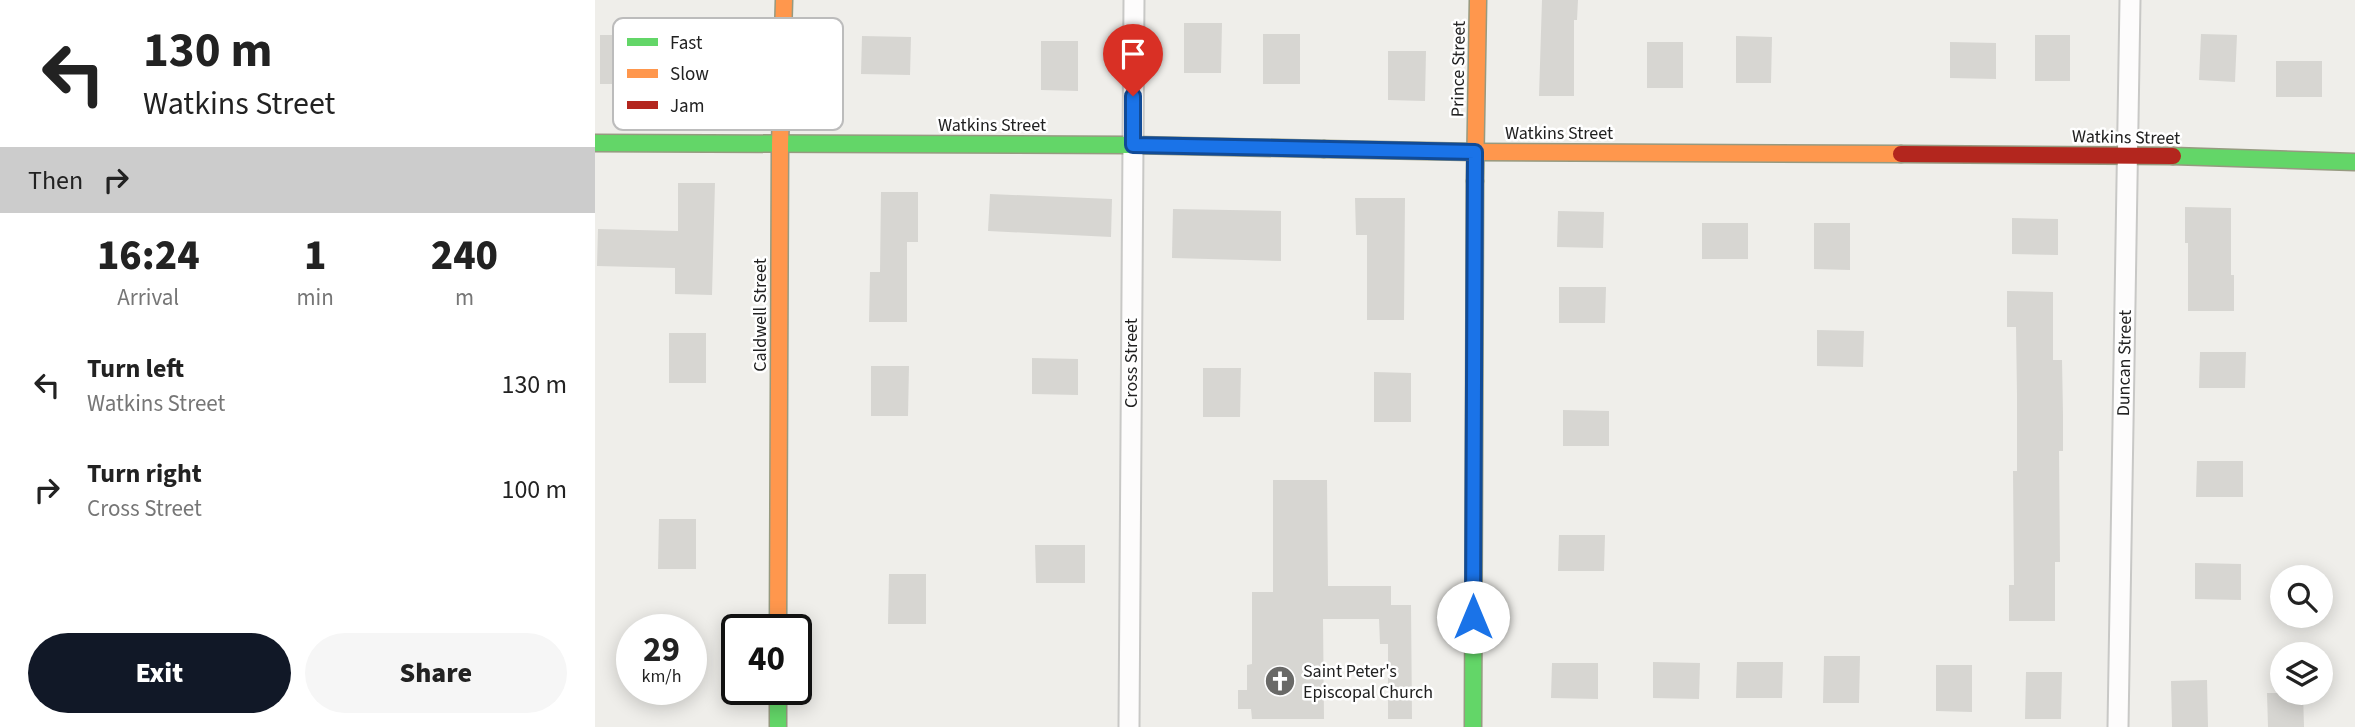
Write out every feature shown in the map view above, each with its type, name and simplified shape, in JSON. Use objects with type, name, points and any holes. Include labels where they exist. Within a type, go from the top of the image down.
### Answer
[{"type":"street","name":"Caldwell Street","points":[[784,0],[784,18]]},
{"type":"street","name":"Cross Street","points":[[1129,727],[1134,0]]},
{"type":"street","name":"Prince Street","points":[[1473,727],[1478,0]]},
{"type":"street","name":"Duncan Street","points":[[2118,727],[2130,0]]},
{"type":"street","name":"Caldwell Street","points":[[778,614],[780,130]]},
{"type":"street","name":"Watkins Street","points":[[595,143],[1133,145],[1475,152],[2128,155],[2355,162]]},
{"type":"street","points":[[778,705],[778,727]]},
{"type":"building","points":[[1542,0],[1578,0],[1577,20],[1574,20],[1574,96],[1539,96]]},
{"type":"building","points":[[1184,23],[1222,23],[1221,73],[1184,73]]},
{"type":"building","points":[[1263,34],[1300,34],[1300,84],[1263,84]]},
{"type":"building","points":[[2201,34],[2237,35],[2235,82],[2199,80]]},
{"type":"building","points":[[600,35],[613,35],[613,84],[600,84]]},
{"type":"building","points":[[2035,35],[2070,35],[2070,81],[2035,81]]},
{"type":"building","points":[[862,36],[911,37],[910,75],[861,74]]},
{"type":"building","points":[[1736,36],[1772,37],[1771,83],[1736,83]]},
{"type":"building","points":[[1041,41],[1078,41],[1078,91],[1041,90]]},
{"type":"building","points":[[1647,42],[1683,42],[1683,88],[1647,88]]},
{"type":"building","points":[[1950,42],[1996,43],[1996,79],[1950,78]]},
{"type":"building","points":[[1388,51],[1426,51],[1425,101],[1388,100]]},
{"type":"building","points":[[2276,61],[2322,61],[2322,97],[2276,97]]},
{"type":"building","points":[[678,183],[715,183],[712,295],[675,294],[675,268],[597,266],[598,229],[678,231]]},
{"type":"building","points":[[881,192],[918,192],[918,242],[907,242],[907,322],[869,322],[870,272],[880,272]]},
{"type":"building","points":[[990,194],[1112,199],[1111,237],[988,231]]},
{"type":"building","points":[[1355,198],[1405,198],[1404,320],[1367,320],[1367,235],[1356,235]]},
{"type":"building","points":[[2185,207],[2231,208],[2234,311],[2188,311]]},
{"type":"building","points":[[1173,209],[1281,211],[1281,261],[1172,258]]},
{"type":"building","points":[[1558,211],[1604,212],[1603,248],[1557,247]]},
{"type":"building","points":[[2012,218],[2058,219],[2058,255],[2012,254]]},
{"type":"building","points":[[1702,223],[1748,223],[1748,259],[1702,259]]},
{"type":"building","points":[[1814,223],[1850,223],[1850,270],[1814,269]]},
{"type":"building","points":[[1559,287],[1606,287],[1605,323],[1559,323]]},
{"type":"building","points":[[2007,291],[2053,292],[2053,360],[2062,360],[2063,415],[2063,451],[2059,451],[2060,562],[2055,562],[2055,621],[2009,621],[2009,585],[2014,585],[2013,471],[2017,471],[2017,395],[2016,327],[2007,327]]},
{"type":"building","points":[[1817,330],[1864,331],[1863,367],[1817,366]]},
{"type":"building","points":[[669,333],[706,333],[706,383],[669,383]]},
{"type":"building","points":[[2200,352],[2246,352],[2245,388],[2199,388]]},
{"type":"building","points":[[1032,358],[1078,359],[1078,395],[1032,394]]},
{"type":"building","points":[[871,366],[909,366],[908,416],[871,416]]},
{"type":"building","points":[[1203,368],[1241,368],[1240,417],[1203,417]]},
{"type":"building","points":[[1374,372],[1411,373],[1411,422],[1374,422]]},
{"type":"building","points":[[1563,410],[1609,411],[1609,446],[1563,446]]},
{"type":"building","points":[[2197,461],[2243,461],[2243,497],[2196,497]]},
{"type":"building","points":[[1273,480],[1327,480],[1328,586],[1391,586],[1391,605],[1411,605],[1412,719],[1388,719],[1388,644],[1380,644],[1379,619],[1323,619],[1324,719],[1252,719],[1251,709],[1238,709],[1238,690],[1247,690],[1247,665],[1252,664],[1252,592],[1273,592]]},
{"type":"building","points":[[659,519],[696,519],[696,569],[658,569]]},
{"type":"building","points":[[1559,535],[1605,535],[1604,571],[1558,571]]},
{"type":"building","points":[[1035,545],[1085,545],[1085,583],[1036,583]]},
{"type":"building","points":[[2195,563],[2241,564],[2241,600],[2195,599]]},
{"type":"building","points":[[889,574],[926,574],[926,624],[888,624]]},
{"type":"building","points":[[1824,656],[1860,656],[1859,703],[1823,703]]},
{"type":"building","points":[[1653,662],[1700,663],[1699,699],[1653,698]]},
{"type":"building","points":[[1737,662],[1783,662],[1782,698],[1736,698]]},
{"type":"building","points":[[1552,663],[1598,663],[1598,699],[1551,698]]},
{"type":"building","points":[[1936,665],[1972,665],[1972,712],[1936,711]]},
{"type":"building","points":[[2026,672],[2062,672],[2061,719],[2025,719]]},
{"type":"building","points":[[2207,680],[2208,727],[2172,727],[2171,681]]},
{"type":"building","points":[[2267,693],[2270,693],[2270,705],[2303,705],[2304,727],[2268,727]]},
{"type":"traffic: fast","points":[[595,143],[1133,145],[1324,149]]},
{"type":"traffic: fast","points":[[2173,156],[2355,162]]},
{"type":"traffic: fast","points":[[1473,727],[1475,181]]},
{"type":"traffic: fast","points":[[778,705],[778,727]]},
{"type":"traffic: slow","points":[[784,0],[784,18]]},
{"type":"traffic: slow","points":[[1475,181],[1478,0]]},
{"type":"traffic: slow","points":[[778,614],[780,130]]},
{"type":"traffic: slow","points":[[1324,149],[1901,154]]},
{"type":"traffic: jam","points":[[1901,154],[2173,156]]},
{"type":"place","name":"Saint Peter's Episcopal Church","points":[[1280,681]]},
{"type":"route","points":[[1133,96],[1133,145],[1475,152],[1473,617]]}]
